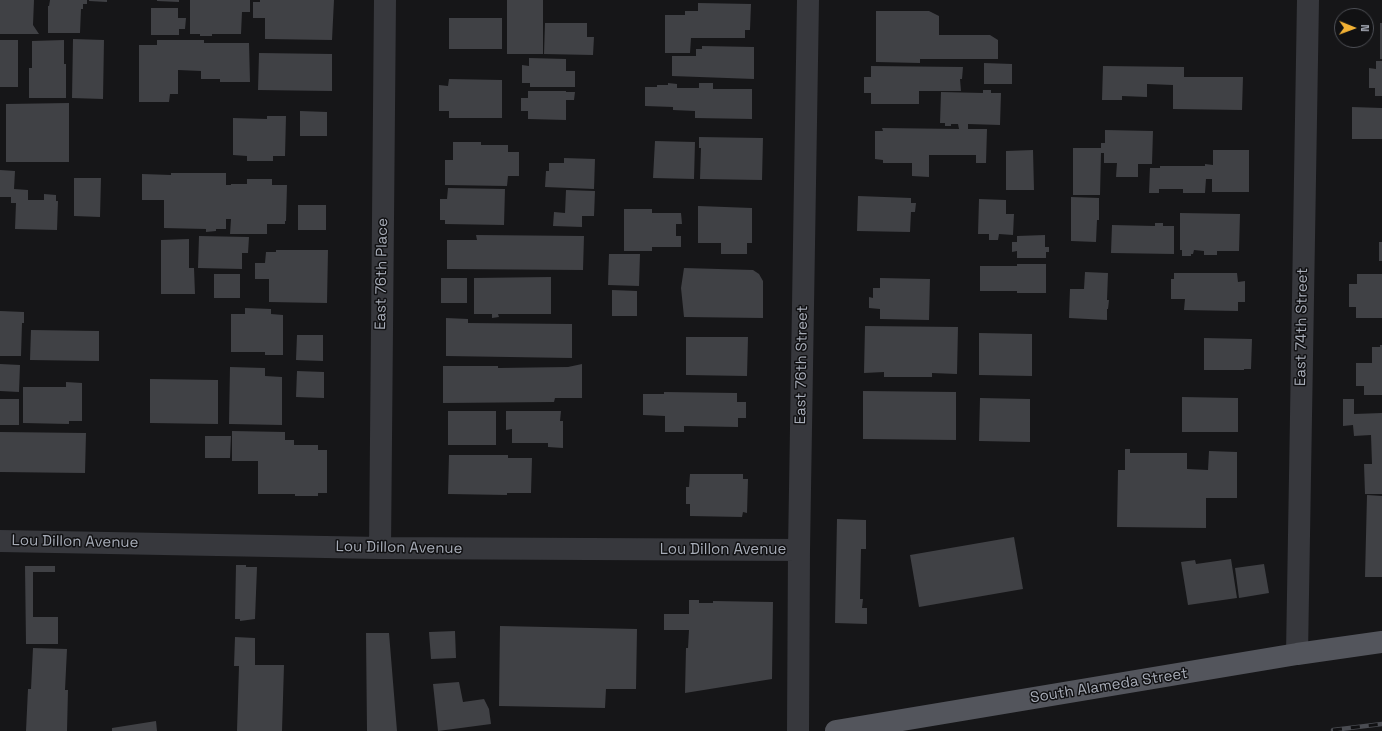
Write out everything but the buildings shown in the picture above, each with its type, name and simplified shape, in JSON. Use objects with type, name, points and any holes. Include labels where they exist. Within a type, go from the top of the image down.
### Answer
[{"type":"main road","name":"South Alameda Street","points":[[836,731],[1297,654],[1382,642]]},
{"type":"street","name":"East 76th Place","points":[[380,548],[385,0]]},
{"type":"street","name":"East 76th Street","points":[[798,731],[799,550],[808,0]]},
{"type":"street","name":"East 74th Street","points":[[1297,654],[1308,0]]},
{"type":"street","name":"Lou Dillon Avenue","points":[[0,541],[380,548],[799,550]]},
{"type":"railway","points":[[1333,730],[1382,724]]}]
